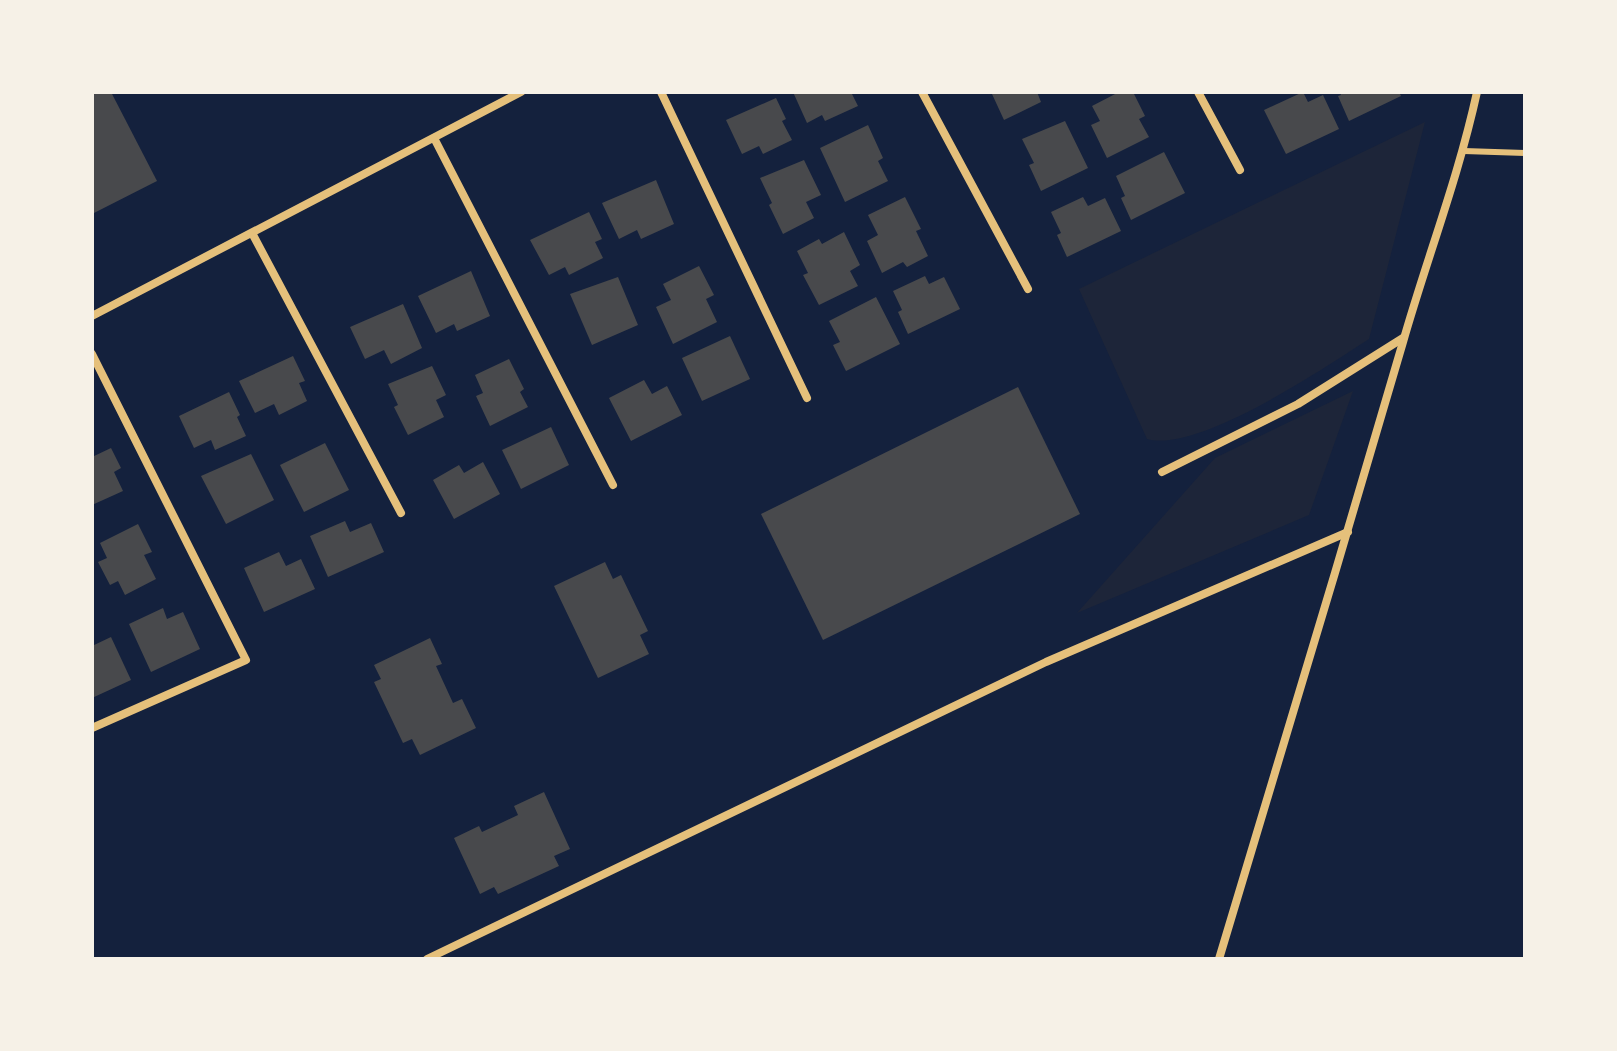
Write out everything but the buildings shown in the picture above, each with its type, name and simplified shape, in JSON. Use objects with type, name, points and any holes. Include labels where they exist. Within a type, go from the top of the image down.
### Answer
[{"type":"street","points":[[92,316],[521,92]]},
{"type":"street","points":[[661,92],[807,398]]},
{"type":"street","points":[[922,92],[1028,289]]},
{"type":"street","points":[[1198,92],[1240,170]]},
{"type":"street","points":[[1219,959],[1404,337],[1464,151],[1477,92]]},
{"type":"street","points":[[434,138],[613,485]]},
{"type":"street","points":[[252,233],[401,513]]},
{"type":"street","points":[[1162,472],[1298,404],[1404,337]]},
{"type":"street","points":[[92,354],[246,660],[92,728]]},
{"type":"street","points":[[427,959],[1046,662],[1348,532]]},
{"type":"lane","points":[[1464,151],[1525,153]]},
{"type":"shaded area","points":[[1425,122],[1369,339],[1293,387],[1228,421],[1170,440],[1147,439],[1079,289]]},
{"type":"shaded area","points":[[1353,391],[1309,515],[1077,613],[1215,458]]}]
